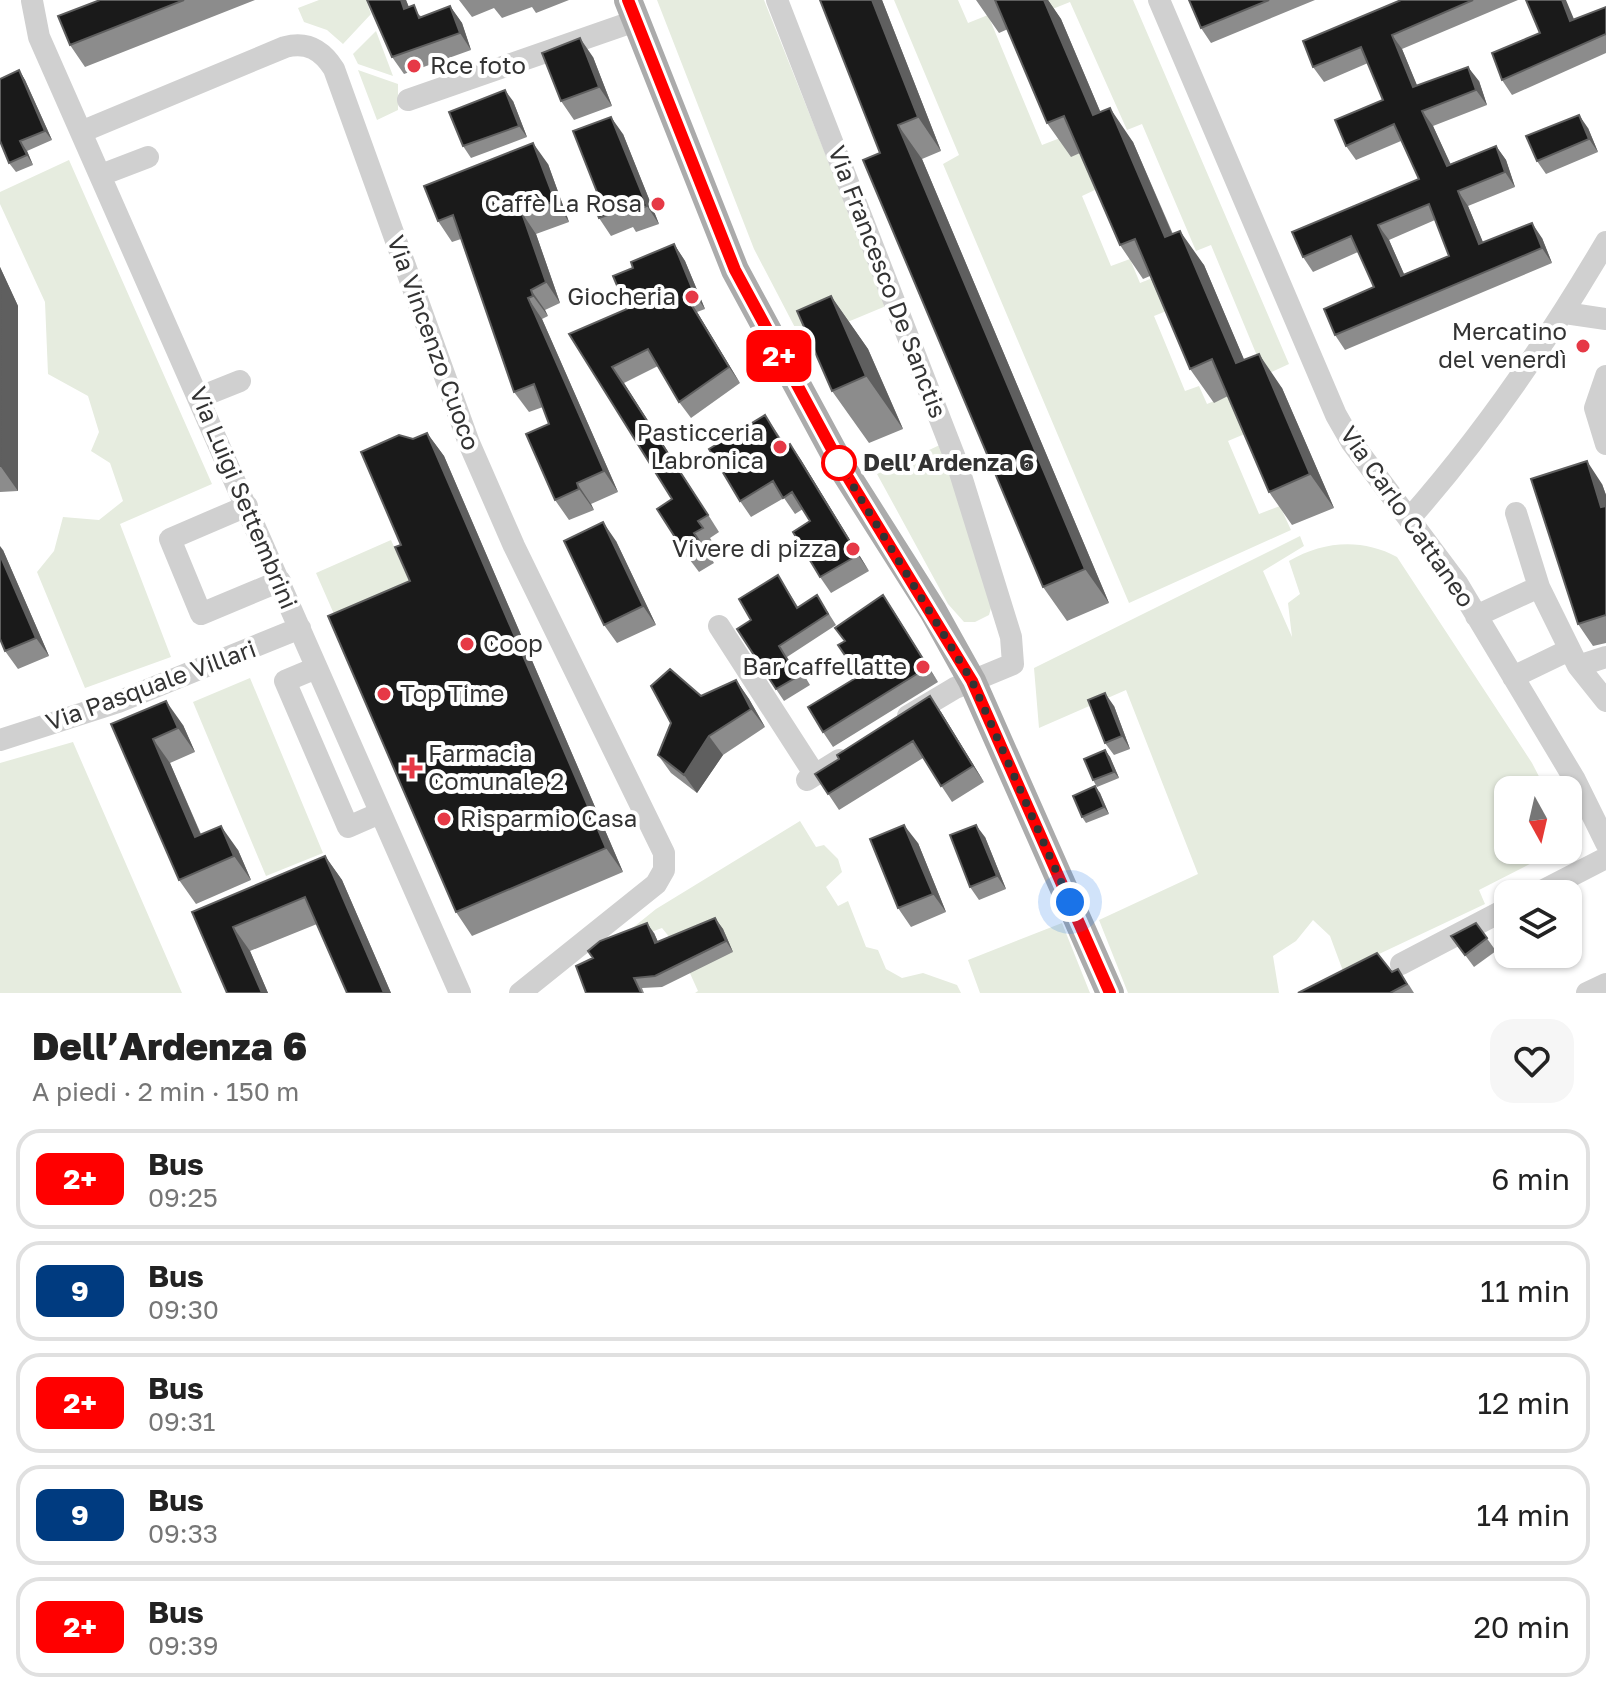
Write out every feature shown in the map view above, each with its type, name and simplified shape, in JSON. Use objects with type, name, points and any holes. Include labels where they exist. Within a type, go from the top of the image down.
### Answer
[{"type":"main road","points":[[632,10],[714,221],[760,321],[841,466],[972,681],[1110,993]]},
{"type":"street","name":"Via Luigi Settembrini","points":[[28,0],[39,37],[460,993]]},
{"type":"street","name":"Via Francesco De Sanctis","points":[[777,0],[957,463],[1011,637],[1013,664],[972,681]]},
{"type":"street","name":"Via Carlo Cattaneo","points":[[1159,0],[1336,415],[1352,443],[1410,518],[1476,616],[1575,780],[1606,843]]},
{"type":"street","points":[[408,100],[632,10]]},
{"type":"street","name":"Via Vincenzo Cuoco","points":[[81,132],[285,47],[310,47],[329,62],[469,443],[560,643],[656,830],[665,862],[656,884],[520,993]]},
{"type":"street","points":[[101,175],[148,157]]},
{"type":"street","points":[[1410,518],[1471,446],[1565,313],[1606,242]]},
{"type":"street","points":[[1565,313],[1606,319]]},
{"type":"street","points":[[1606,376],[1595,408],[1606,444]]},
{"type":"street","points":[[200,397],[240,381]]},
{"type":"street","points":[[247,506],[170,539],[201,614],[280,581]]},
{"type":"street","points":[[1516,513],[1534,589],[1569,657],[1604,697]]},
{"type":"street","points":[[1476,616],[1534,589]]},
{"type":"street","points":[[719,626],[811,778],[853,751]]},
{"type":"street","name":"Via Pasquale Villari","points":[[2,734],[118,702],[300,628]]},
{"type":"street","points":[[1513,677],[1569,657],[1606,657]]},
{"type":"street","points":[[316,668],[285,681],[348,827],[380,813]]},
{"type":"street","points":[[890,728],[972,681]]},
{"type":"street","points":[[1563,880],[1606,858]]},
{"type":"street","points":[[1401,964],[1494,915]]},
{"type":"street","points":[[1587,993],[1606,984]]},
{"type":"shaded area","points":[[319,0],[366,0],[371,14],[343,44],[327,30],[304,22],[298,8]]},
{"type":"shaded area","points":[[657,0],[764,0],[886,306],[802,341],[754,249]]},
{"type":"shaded area","points":[[894,0],[958,0],[968,23],[988,15],[1042,145],[1073,133],[1097,189],[1082,196],[1111,266],[1130,259],[1140,283],[1155,277],[1169,310],[1154,316],[1185,391],[1199,386],[1207,404],[1231,394],[1247,433],[1228,441],[1259,514],[1280,506],[1291,530],[1129,603],[943,164],[959,155]]},
{"type":"shaded area","points":[[1046,0],[1133,0],[1289,364],[1265,375],[1211,245],[1196,251],[1142,124],[1127,130],[1070,2],[1050,10]]},
{"type":"shaded area","points":[[376,31],[393,76],[358,64],[353,54]]},
{"type":"shaded area","points":[[358,70],[398,84],[398,110],[377,120]]},
{"type":"shaded area","points":[[69,160],[212,484],[120,524],[171,657],[85,688],[37,572],[54,551],[63,517],[99,520],[123,501],[110,463],[91,451],[99,432],[88,396],[48,374],[45,302],[0,204],[0,192]]},
{"type":"shaded area","points":[[942,444],[993,601],[989,615],[975,622],[964,622],[948,604],[877,474]]},
{"type":"shaded area","points":[[1300,536],[1304,546],[1263,571],[1292,637],[1288,603],[1300,594],[1289,561],[1315,549],[1343,544],[1384,551],[1397,557],[1539,776],[1494,776],[1494,864],[1530,864],[1479,890],[1485,904],[1343,971],[1330,936],[1313,920],[1296,941],[1273,956],[1279,993],[1128,993],[1099,920],[1198,874],[1126,690],[1039,728],[1034,668]]},
{"type":"shaded area","points":[[391,540],[416,596],[341,630],[316,573]]},
{"type":"shaded area","points":[[250,678],[323,853],[266,876],[193,702]]},
{"type":"shaded area","points":[[73,742],[182,993],[0,993],[0,763]]},
{"type":"shaded area","points":[[800,821],[816,847],[824,845],[838,859],[842,872],[826,887],[838,906],[848,901],[866,947],[878,950],[886,969],[902,978],[923,973],[957,985],[961,993],[695,993],[698,991],[679,949],[662,928],[627,941],[588,964],[656,909]]},
{"type":"shaded area","points":[[1062,923],[1090,993],[980,993],[968,960]]},
{"type":"building","points":[[100,0],[184,0],[70,45],[58,16]]},
{"type":"building","points":[[367,0],[401,0],[404,9],[414,5],[419,18],[450,6],[460,33],[392,57]]},
{"type":"building","points":[[820,0],[872,0],[918,117],[898,125],[1085,569],[1043,587],[863,160],[880,153]]},
{"type":"building","points":[[995,0],[1044,0],[1093,115],[1110,108],[1165,237],[1180,231],[1236,363],[1259,354],[1310,474],[1269,492],[1212,359],[1190,369],[1135,239],[1120,245],[1064,116],[1047,123]]},
{"type":"building","points":[[1189,0],[1269,0],[1201,28]]},
{"type":"building","points":[[1401,0],[1473,0],[1392,35],[1413,87],[1468,67],[1476,90],[1422,111],[1447,166],[1496,146],[1505,172],[1458,191],[1479,244],[1532,223],[1542,248],[1335,335],[1324,309],[1374,287],[1351,236],[1303,257],[1292,232],[1419,179],[1394,124],[1346,146],[1335,120],[1383,100],[1361,47],[1313,67],[1303,41]],"holes":[[[1429,204],[1449,256],[1401,276],[1378,225]]]},
{"type":"building","points":[[1526,0],[1562,0],[1570,21],[1606,7],[1606,34],[1502,80],[1492,53],[1540,33]]},
{"type":"building","points":[[580,38],[599,87],[561,101],[542,53]]},
{"type":"building","points":[[19,70],[45,131],[20,141],[27,155],[9,163],[0,141],[0,79]]},
{"type":"building","points":[[505,90],[519,126],[463,146],[449,112]]},
{"type":"building","points":[[1579,115],[1589,139],[1537,161],[1526,136]]},
{"type":"building","points":[[611,117],[647,206],[624,215],[622,210],[599,218],[590,195],[597,192],[573,131]]},
{"type":"building","points":[[533,143],[555,201],[522,213],[546,282],[531,290],[533,296],[528,298],[604,471],[577,483],[579,489],[555,500],[526,434],[549,424],[534,384],[514,392],[453,215],[438,221],[424,186]]},
{"type":"building","points":[[674,244],[694,293],[686,296],[729,367],[679,402],[648,349],[612,367],[708,515],[698,521],[703,528],[694,533],[703,547],[687,556],[657,509],[672,499],[569,334],[627,309],[613,276],[633,268],[631,262]]},
{"type":"building","points":[[0,279],[1,282],[0,467]]},
{"type":"building","points":[[831,296],[866,376],[832,391],[797,311]]},
{"type":"building","points":[[765,415],[784,447],[790,444],[858,555],[820,577],[793,532],[810,521],[792,492],[783,498],[773,481],[740,501],[709,449]]},
{"type":"building","points":[[427,433],[606,848],[456,912],[328,616],[410,581],[395,547],[401,545],[361,452],[399,435],[413,439]]},
{"type":"building","points":[[1587,461],[1601,507],[1606,506],[1606,615],[1578,624],[1531,479]]},
{"type":"building","points":[[603,522],[643,606],[604,625],[564,541]]},
{"type":"building","points":[[0,555],[36,638],[5,651],[0,639]]},
{"type":"building","points":[[778,575],[797,608],[817,595],[828,614],[779,646],[791,666],[797,663],[802,674],[776,689],[737,629],[751,620],[739,599]]},
{"type":"building","points":[[883,595],[928,667],[823,732],[808,707],[859,676],[838,645],[845,641],[835,628]]},
{"type":"building","points":[[670,669],[701,696],[736,680],[751,709],[709,736],[684,775],[658,755],[671,723],[651,686]]},
{"type":"building","points":[[1105,693],[1122,736],[1105,743],[1088,700]]},
{"type":"building","points":[[930,696],[973,766],[941,786],[913,741],[828,794],[815,774],[839,759],[837,755]]},
{"type":"building","points":[[166,701],[178,728],[153,739],[195,837],[221,826],[234,856],[179,880],[111,724]]},
{"type":"building","points":[[1105,750],[1114,772],[1093,780],[1084,759]]},
{"type":"building","points":[[1095,786],[1104,807],[1082,817],[1073,796]]},
{"type":"building","points":[[904,825],[933,894],[898,908],[870,839]]},
{"type":"building","points":[[976,825],[997,876],[970,887],[950,835]]},
{"type":"building","points":[[325,856],[384,993],[347,993],[305,897],[233,927],[262,993],[227,993],[192,912]]},
{"type":"building","points":[[715,918],[726,941],[655,976],[634,978],[641,993],[586,993],[576,966],[593,958],[588,951],[600,941],[647,923],[655,943]]},
{"type":"building","points":[[1476,923],[1487,938],[1465,955],[1451,936]]},
{"type":"building","points":[[1377,953],[1392,972],[1398,969],[1407,984],[1390,993],[1298,993]]},
{"type":"bus line","name":"2+","points":[[628,0],[735,270],[783,365],[841,466],[933,611],[972,681],[1110,993]]},
{"type":"place","name":"Rce foto","points":[[414,66]]},
{"type":"place","name":"Caffè La Rosa","points":[[658,204]]},
{"type":"place","name":"Giocheria","points":[[692,297]]},
{"type":"place","name":"Mercatino del venerdì","points":[[1583,346]]},
{"type":"place","name":"Pasticceria Labronica","points":[[780,447]]},
{"type":"place","name":"Dell’Ardenza 6","points":[[839,463]]},
{"type":"place","name":"Vivere di pizza","points":[[853,549]]},
{"type":"place","name":"Coop","points":[[467,644]]},
{"type":"place","name":"Bar caffellatte","points":[[923,667]]},
{"type":"place","name":"Top Time","points":[[384,694]]},
{"type":"place","name":"Farmacia Comunale 2","points":[[412,768]]},
{"type":"place","name":"Risparmio Casa","points":[[444,819]]},
{"type":"route","points":[[839,463],[933,611],[972,681],[1070,902]]}]
